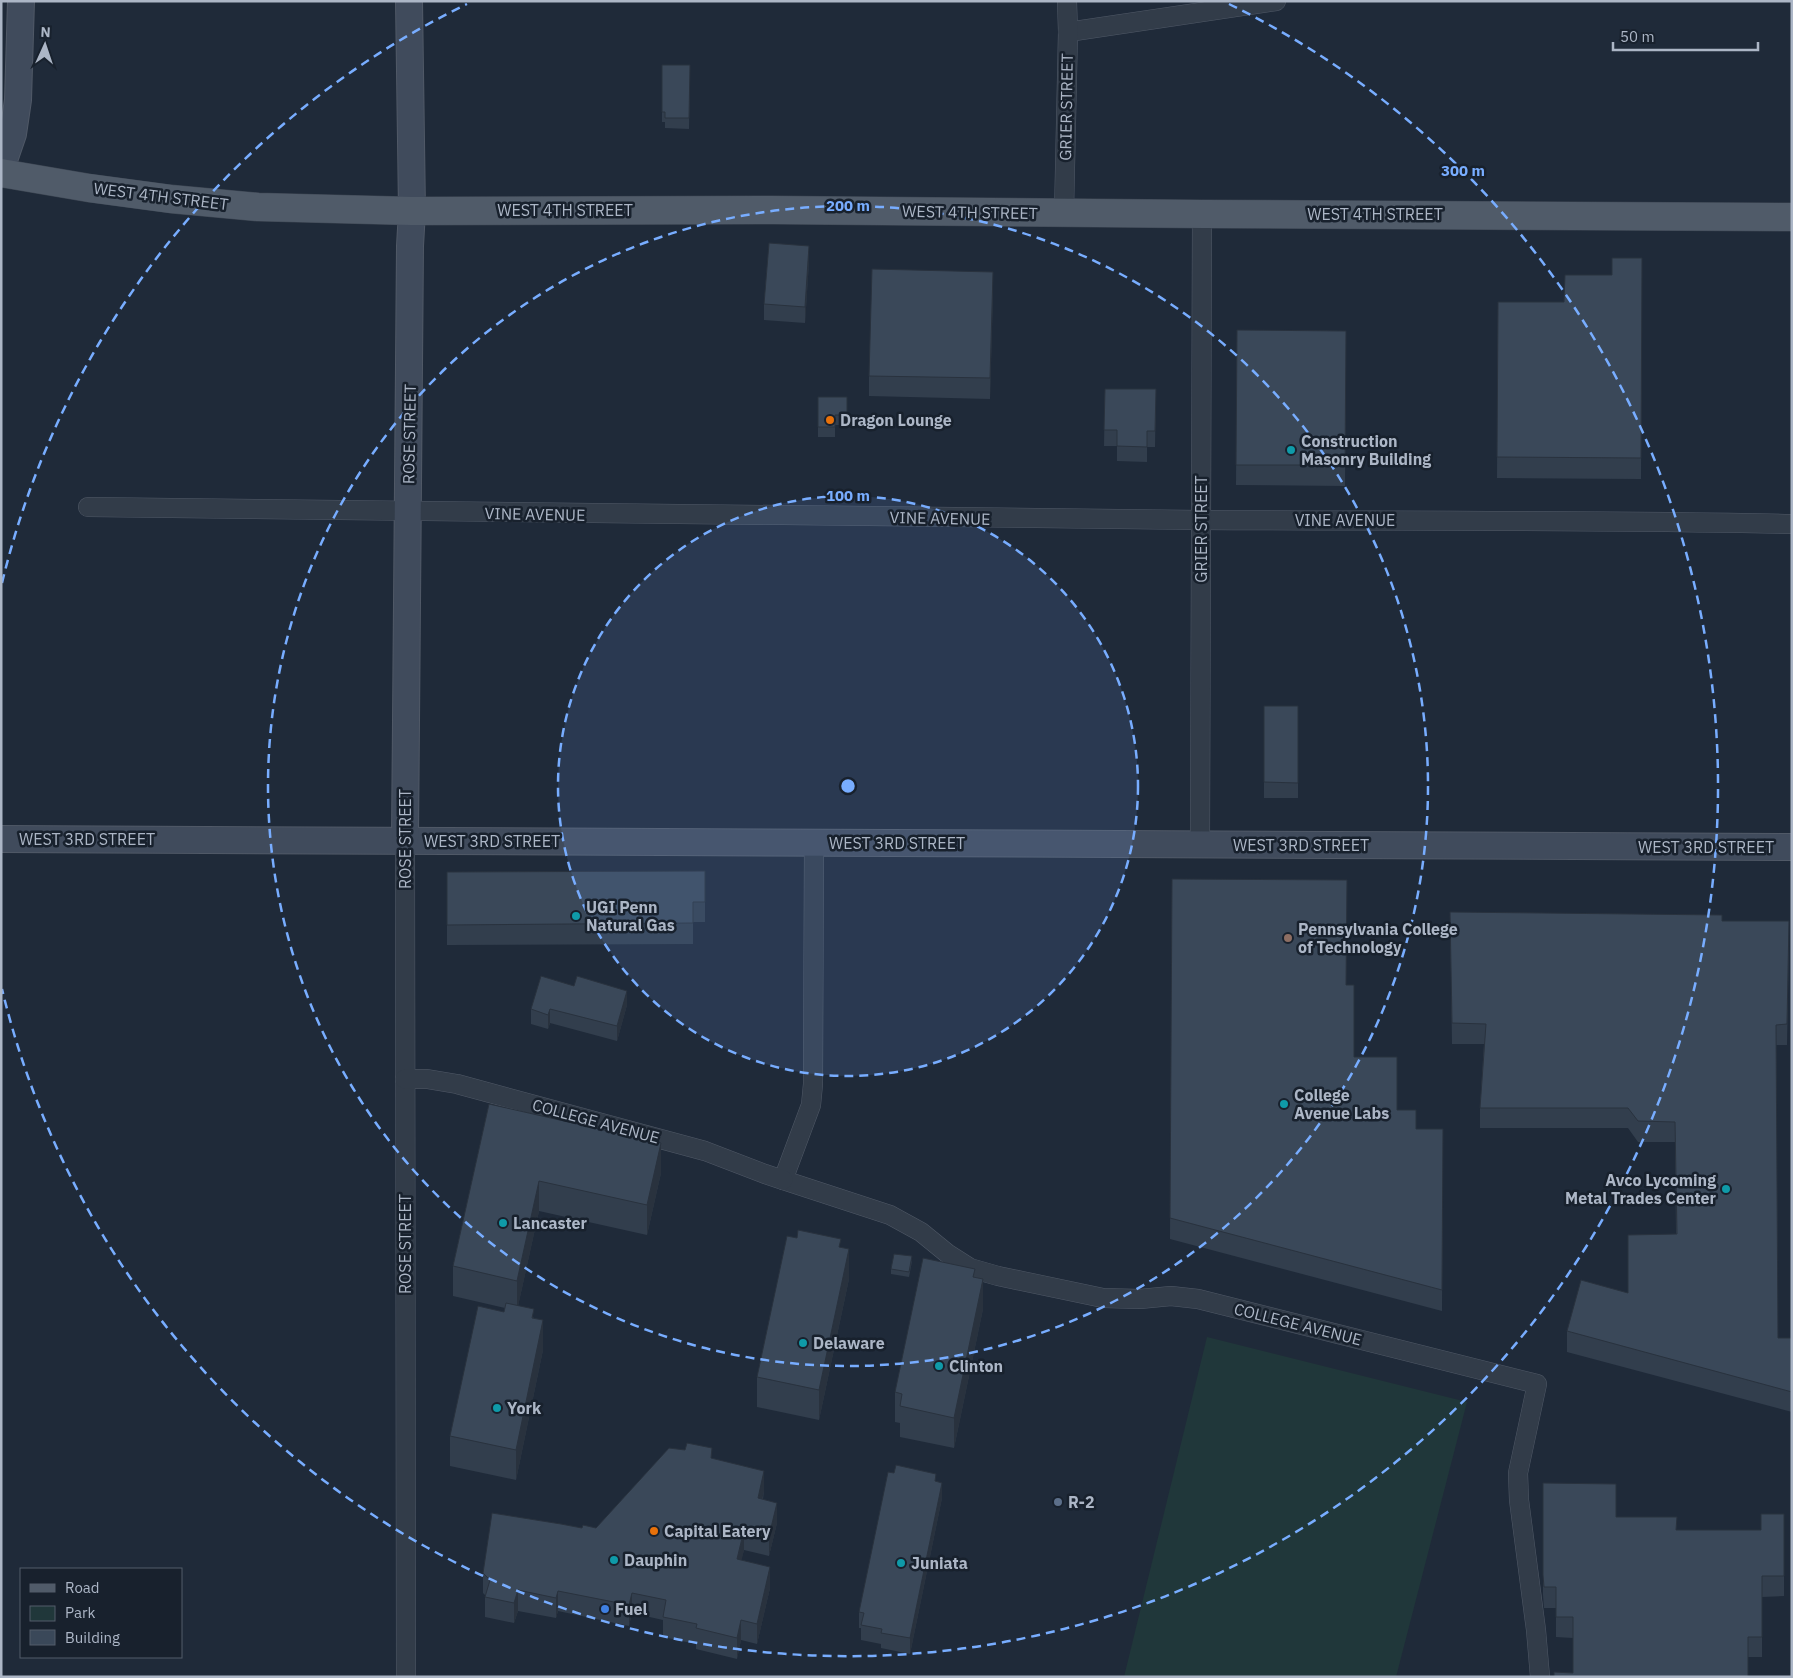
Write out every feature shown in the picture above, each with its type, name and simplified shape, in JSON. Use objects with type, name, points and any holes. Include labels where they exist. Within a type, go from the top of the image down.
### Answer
[{"type":"main road","points":[[1,169],[13,134],[18,100],[21,1]]},
{"type":"main road","name":"ROSE STREET","points":[[404,840],[410,246],[412,211],[408,1]]},
{"type":"main road","name":"WEST 4TH STREET","points":[[1,173],[116,192],[248,206],[412,211],[773,210],[1792,217]]},
{"type":"main road","name":"WEST 3RD STREET","points":[[1,839],[1792,847]]},
{"type":"street","name":"GRIER STREET","points":[[1064,213],[1068,1]]},
{"type":"street","points":[[1068,32],[1276,1]]},
{"type":"street","name":"GRIER STREET","points":[[1200,844],[1202,214]]},
{"type":"street","name":"VINE AVENUE","points":[[88,507],[408,513],[1201,520],[1650,521],[1792,524]]},
{"type":"street","name":"ROSE STREET","points":[[404,840],[406,1677]]},
{"type":"street","points":[[783,1180],[810,1105],[813,1084],[814,842]]},
{"type":"street","name":"COLLEGE AVENUE","points":[[405,1079],[427,1079],[457,1084],[705,1151],[765,1174],[890,1215],[921,1232],[948,1254],[970,1268],[998,1276],[1103,1298],[1140,1299],[1171,1296],[1198,1299],[1537,1384],[1518,1473],[1519,1500],[1536,1630],[1540,1677]]},
{"type":"green space","points":[[1207,1337],[1467,1402],[1396,1677],[1124,1677]]},
{"type":"building","points":[[662,65],[690,65],[689,118],[665,118],[665,112],[662,112]]},
{"type":"building","points":[[769,243],[809,246],[805,307],[764,304]]},
{"type":"building","points":[[1612,258],[1642,258],[1641,458],[1497,457],[1498,302],[1564,302],[1565,275],[1612,275]]},
{"type":"building","points":[[872,269],[993,272],[990,378],[869,376]]},
{"type":"building","name":"Construction Masonry Building","points":[[1237,330],[1346,331],[1345,465],[1236,465]]},
{"type":"building","points":[[1105,389],[1156,389],[1155,431],[1147,431],[1147,447],[1117,446],[1117,430],[1104,430]]},
{"type":"building","points":[[818,397],[847,397],[847,415],[835,415],[835,427],[818,427]]},
{"type":"building","points":[[1264,706],[1298,706],[1298,783],[1264,782]]},
{"type":"building","name":"UGI Penn Natural Gas","points":[[705,871],[705,902],[693,902],[693,923],[447,925],[447,872]]},
{"type":"building","name":"College Avenue Labs","points":[[1172,879],[1347,880],[1346,985],[1354,985],[1354,1057],[1397,1057],[1397,1110],[1416,1110],[1416,1129],[1443,1129],[1442,1290],[1170,1218]]},
{"type":"building","name":"Avco Lycoming Metal Trades Center","points":[[1450,912],[1722,915],[1722,921],[1789,921],[1787,1024],[1776,1025],[1778,1338],[1792,1338],[1792,1392],[1567,1331],[1581,1280],[1628,1293],[1628,1235],[1677,1234],[1675,1122],[1638,1121],[1628,1108],[1480,1108],[1486,1024],[1452,1023]]},
{"type":"building","points":[[541,976],[574,986],[577,976],[627,991],[617,1026],[550,1009],[548,1015],[531,1009]]},
{"type":"building","name":"Lancaster","points":[[489,1104],[661,1143],[647,1205],[539,1181],[517,1281],[453,1266]]},
{"type":"building","name":"Delaware","points":[[798,1230],[841,1239],[839,1247],[849,1249],[819,1390],[757,1377],[787,1236],[797,1238]]},
{"type":"building","points":[[894,1254],[912,1256],[909,1272],[891,1269]]},
{"type":"building","name":"Clinton","points":[[923,1258],[975,1269],[973,1277],[983,1279],[954,1418],[900,1406],[902,1394],[895,1392]]},
{"type":"building","name":"York","points":[[506,1303],[534,1309],[532,1318],[543,1320],[516,1450],[450,1436],[478,1306],[504,1312]]},
{"type":"building","name":"Dauphin","points":[[687,1443],[712,1448],[711,1458],[764,1471],[758,1498],[777,1503],[769,1536],[744,1530],[737,1559],[770,1567],[757,1624],[741,1620],[737,1638],[696,1628],[697,1624],[663,1617],[666,1600],[632,1593],[629,1605],[558,1591],[556,1598],[518,1590],[514,1603],[485,1597],[490,1580],[483,1573],[492,1513],[582,1528],[583,1525],[596,1528],[669,1448],[685,1450]]},
{"type":"building","name":"Juniata","points":[[896,1465],[936,1474],[935,1481],[942,1483],[910,1638],[881,1633],[882,1629],[861,1625],[864,1613],[859,1612],[888,1472],[894,1473]]},
{"type":"building","points":[[1543,1483],[1616,1484],[1616,1517],[1677,1517],[1676,1530],[1761,1530],[1761,1514],[1784,1514],[1784,1576],[1762,1576],[1762,1637],[1748,1637],[1748,1677],[1554,1677],[1554,1672],[1573,1673],[1573,1617],[1556,1617],[1556,1587],[1544,1587]]},
{"type":"place","name":"Dragon Lounge","points":[[830,420]]},
{"type":"place","name":"Construction Masonry Building","points":[[1291,450]]},
{"type":"place","name":"UGI Penn Natural Gas","points":[[576,916]]},
{"type":"place","name":"Pennsylvania College of Technology","points":[[1288,938]]},
{"type":"place","name":"College Avenue Labs","points":[[1284,1104]]},
{"type":"place","name":"Avco Lycoming Metal Trades Center","points":[[1726,1189]]},
{"type":"place","name":"Lancaster","points":[[503,1223]]},
{"type":"place","name":"Delaware","points":[[803,1343]]},
{"type":"place","name":"Clinton","points":[[939,1366]]},
{"type":"place","name":"York","points":[[497,1408]]},
{"type":"place","name":"R-2","points":[[1058,1502]]},
{"type":"place","name":"Capital Eatery","points":[[654,1531]]},
{"type":"place","name":"Dauphin","points":[[614,1560]]},
{"type":"place","name":"Juniata","points":[[901,1563]]},
{"type":"place","name":"Fuel","points":[[605,1609]]}]
